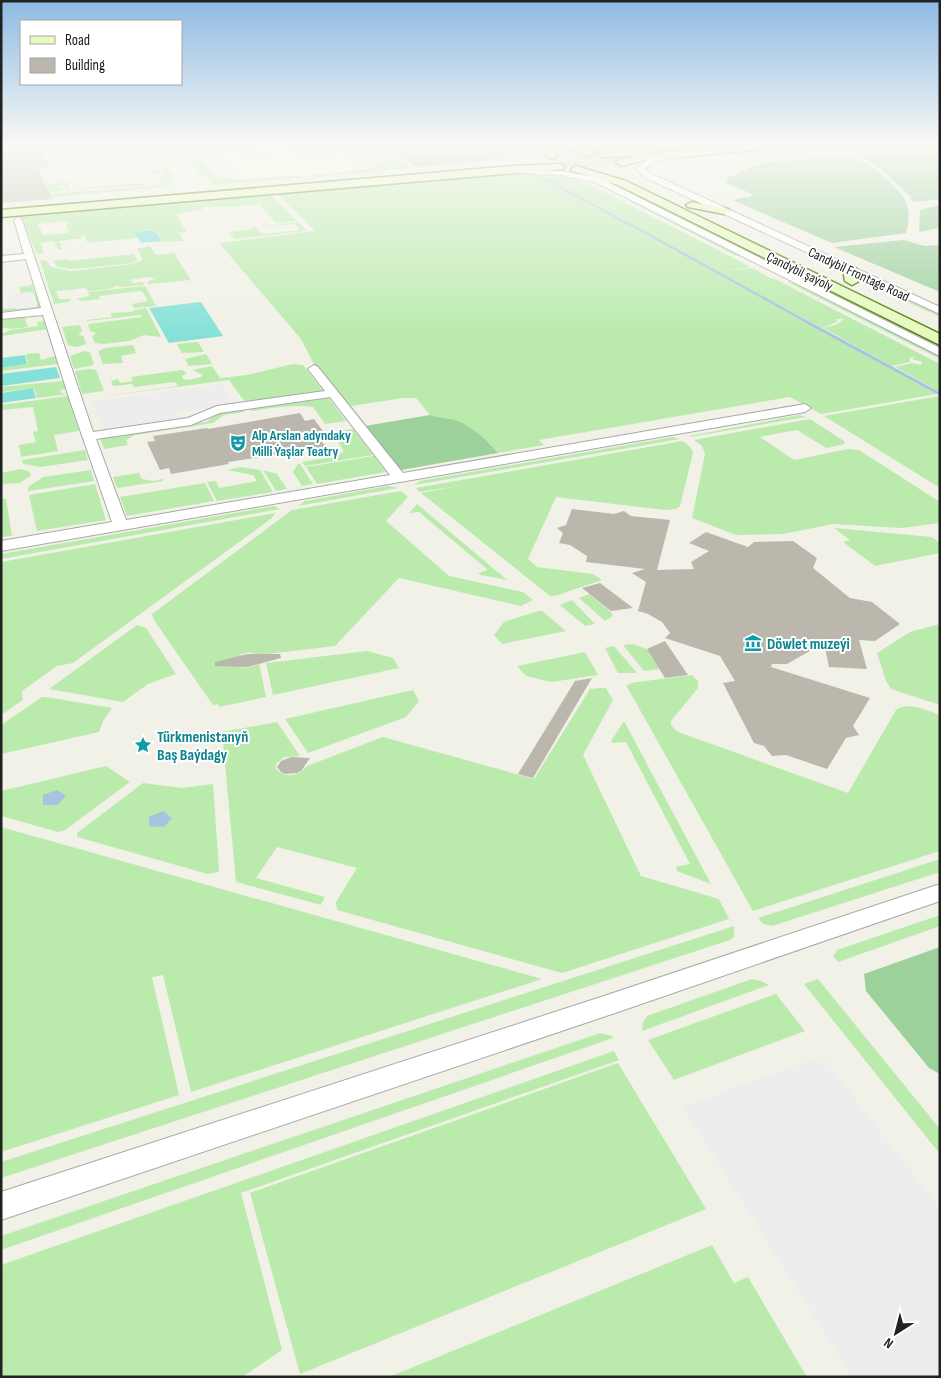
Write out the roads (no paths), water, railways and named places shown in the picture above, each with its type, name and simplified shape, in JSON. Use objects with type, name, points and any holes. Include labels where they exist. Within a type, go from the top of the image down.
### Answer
[{"type":"main road","points":[[1,214],[73,207]]},
{"type":"main road","name":"Çandybil şaýoly","points":[[667,207],[721,237],[940,340]]},
{"type":"main road","name":"Çandybil şaýoly","points":[[697,207],[851,275],[940,323]]},
{"type":"main road","points":[[704,207],[724,211]]},
{"type":"main road","points":[[858,311],[892,316]]},
{"type":"street","name":"Candybil Frontage Road","points":[[656,207],[721,237],[940,353]]},
{"type":"street","name":"Candybil Frontage Road","points":[[716,207],[851,275],[940,311]]},
{"type":"street","points":[[18,220],[120,525]]},
{"type":"street","points":[[1,259],[30,256]]},
{"type":"street","points":[[1,316],[48,311]]},
{"type":"street","points":[[314,369],[398,478]]},
{"type":"street","points":[[90,436],[191,421],[216,410],[333,393]]},
{"type":"street","points":[[1,546],[804,408]]},
{"type":"street","points":[[1,1206],[609,1005],[940,892]]},
{"type":"waterway","points":[[598,207],[628,224]]},
{"type":"waterway","points":[[626,222],[811,324]]},
{"type":"waterway","points":[[809,323],[940,394]]},
{"type":"place","name":"Alp Arslan adyndaky Milli Ýaşlar Teatry","points":[[238,443]]},
{"type":"place","name":"Döwlet muzeýi","points":[[753,643]]},
{"type":"place","name":"Türkmenistanyň Baş Baýdagy","points":[[143,745]]}]
